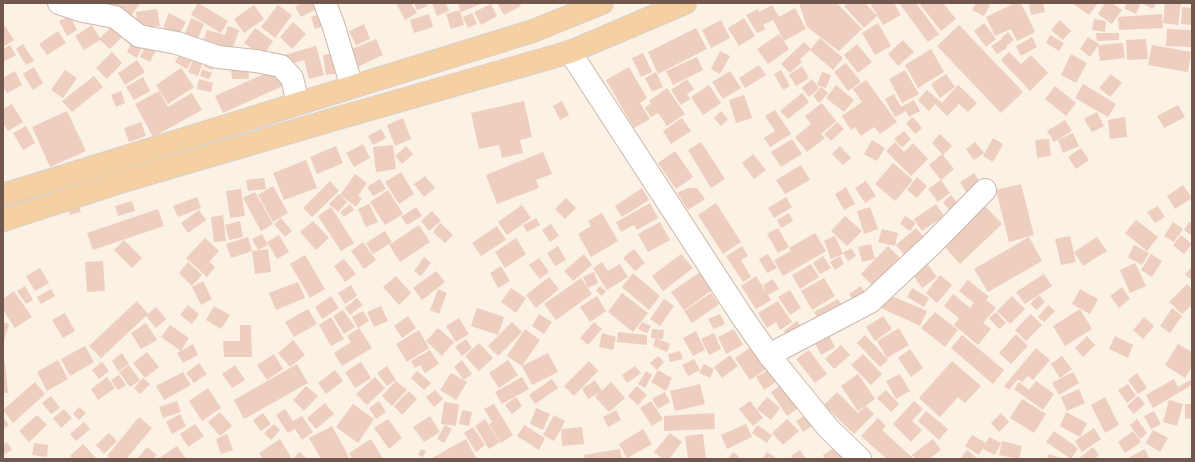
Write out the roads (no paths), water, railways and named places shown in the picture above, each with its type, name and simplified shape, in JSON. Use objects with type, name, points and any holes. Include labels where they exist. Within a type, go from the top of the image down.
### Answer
[{"type":"main road","points":[[3,194],[533,31],[602,3]]},
{"type":"main road","points":[[3,220],[120,182],[570,52],[685,3]]},
{"type":"street","points":[[59,3],[83,11],[115,17],[138,36],[177,43],[218,57],[256,61],[281,66],[292,78],[298,103]]},
{"type":"street","points":[[324,3],[333,24],[352,87]]},
{"type":"street","points":[[570,52],[769,355],[828,428],[860,459]]},
{"type":"street","points":[[769,355],[870,302],[931,245],[985,190]]}]
